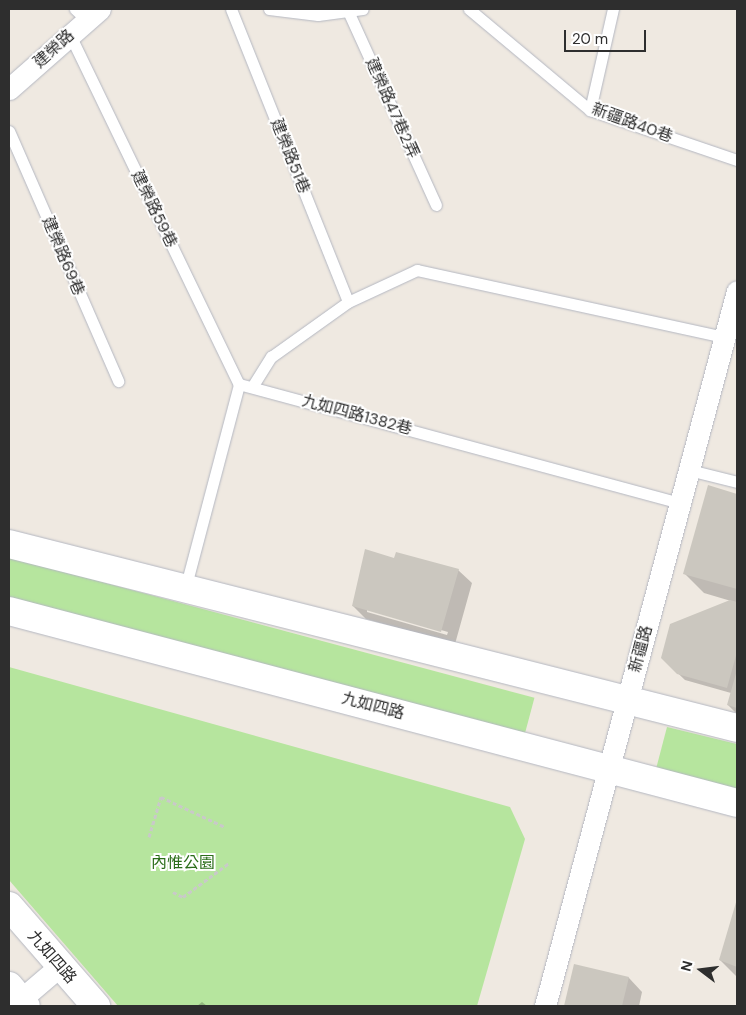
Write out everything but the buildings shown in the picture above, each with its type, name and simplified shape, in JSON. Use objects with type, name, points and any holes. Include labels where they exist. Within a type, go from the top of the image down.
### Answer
[{"type":"street","name":"建榮路","points":[[9,89],[70,35],[87,12]]},
{"type":"street","name":"新疆路","points":[[546,1006],[737,291]]},
{"type":"street","points":[[9,544],[185,591],[737,728]]},
{"type":"street","name":"九如四路","points":[[9,611],[737,803]]},
{"type":"street","name":"九如四路","points":[[9,906],[96,1006]]},
{"type":"street","points":[[17,1000],[60,966]]},
{"type":"lane","name":"建榮路51巷","points":[[231,9],[348,302]]},
{"type":"lane","points":[[269,9],[318,15],[362,9]]},
{"type":"lane","name":"新疆路40巷","points":[[468,9],[590,110],[737,160]]},
{"type":"lane","points":[[590,110],[613,9]]},
{"type":"lane","name":"建榮路47巷2弄","points":[[348,11],[436,205]]},
{"type":"lane","name":"建榮路59巷","points":[[70,35],[239,384]]},
{"type":"lane","name":"建榮路69巷","points":[[9,131],[118,381]]},
{"type":"lane","points":[[252,387],[271,357],[348,302],[417,270],[725,337]]},
{"type":"lane","points":[[185,591],[239,384]]},
{"type":"lane","name":"九如四路1382巷","points":[[239,384],[680,503]]},
{"type":"lane","points":[[689,470],[737,482]]},
{"type":"path","points":[[149,837],[161,797],[225,827]]},
{"type":"path","points":[[173,892],[185,896],[229,864]]},
{"type":"green space","points":[[9,557],[534,698],[524,737],[9,599]]},
{"type":"green space","name":"內惟公園","points":[[9,667],[510,807],[525,839],[477,1006],[118,1006],[9,880]]},
{"type":"green space","points":[[667,727],[737,744],[737,789],[656,769]]}]
